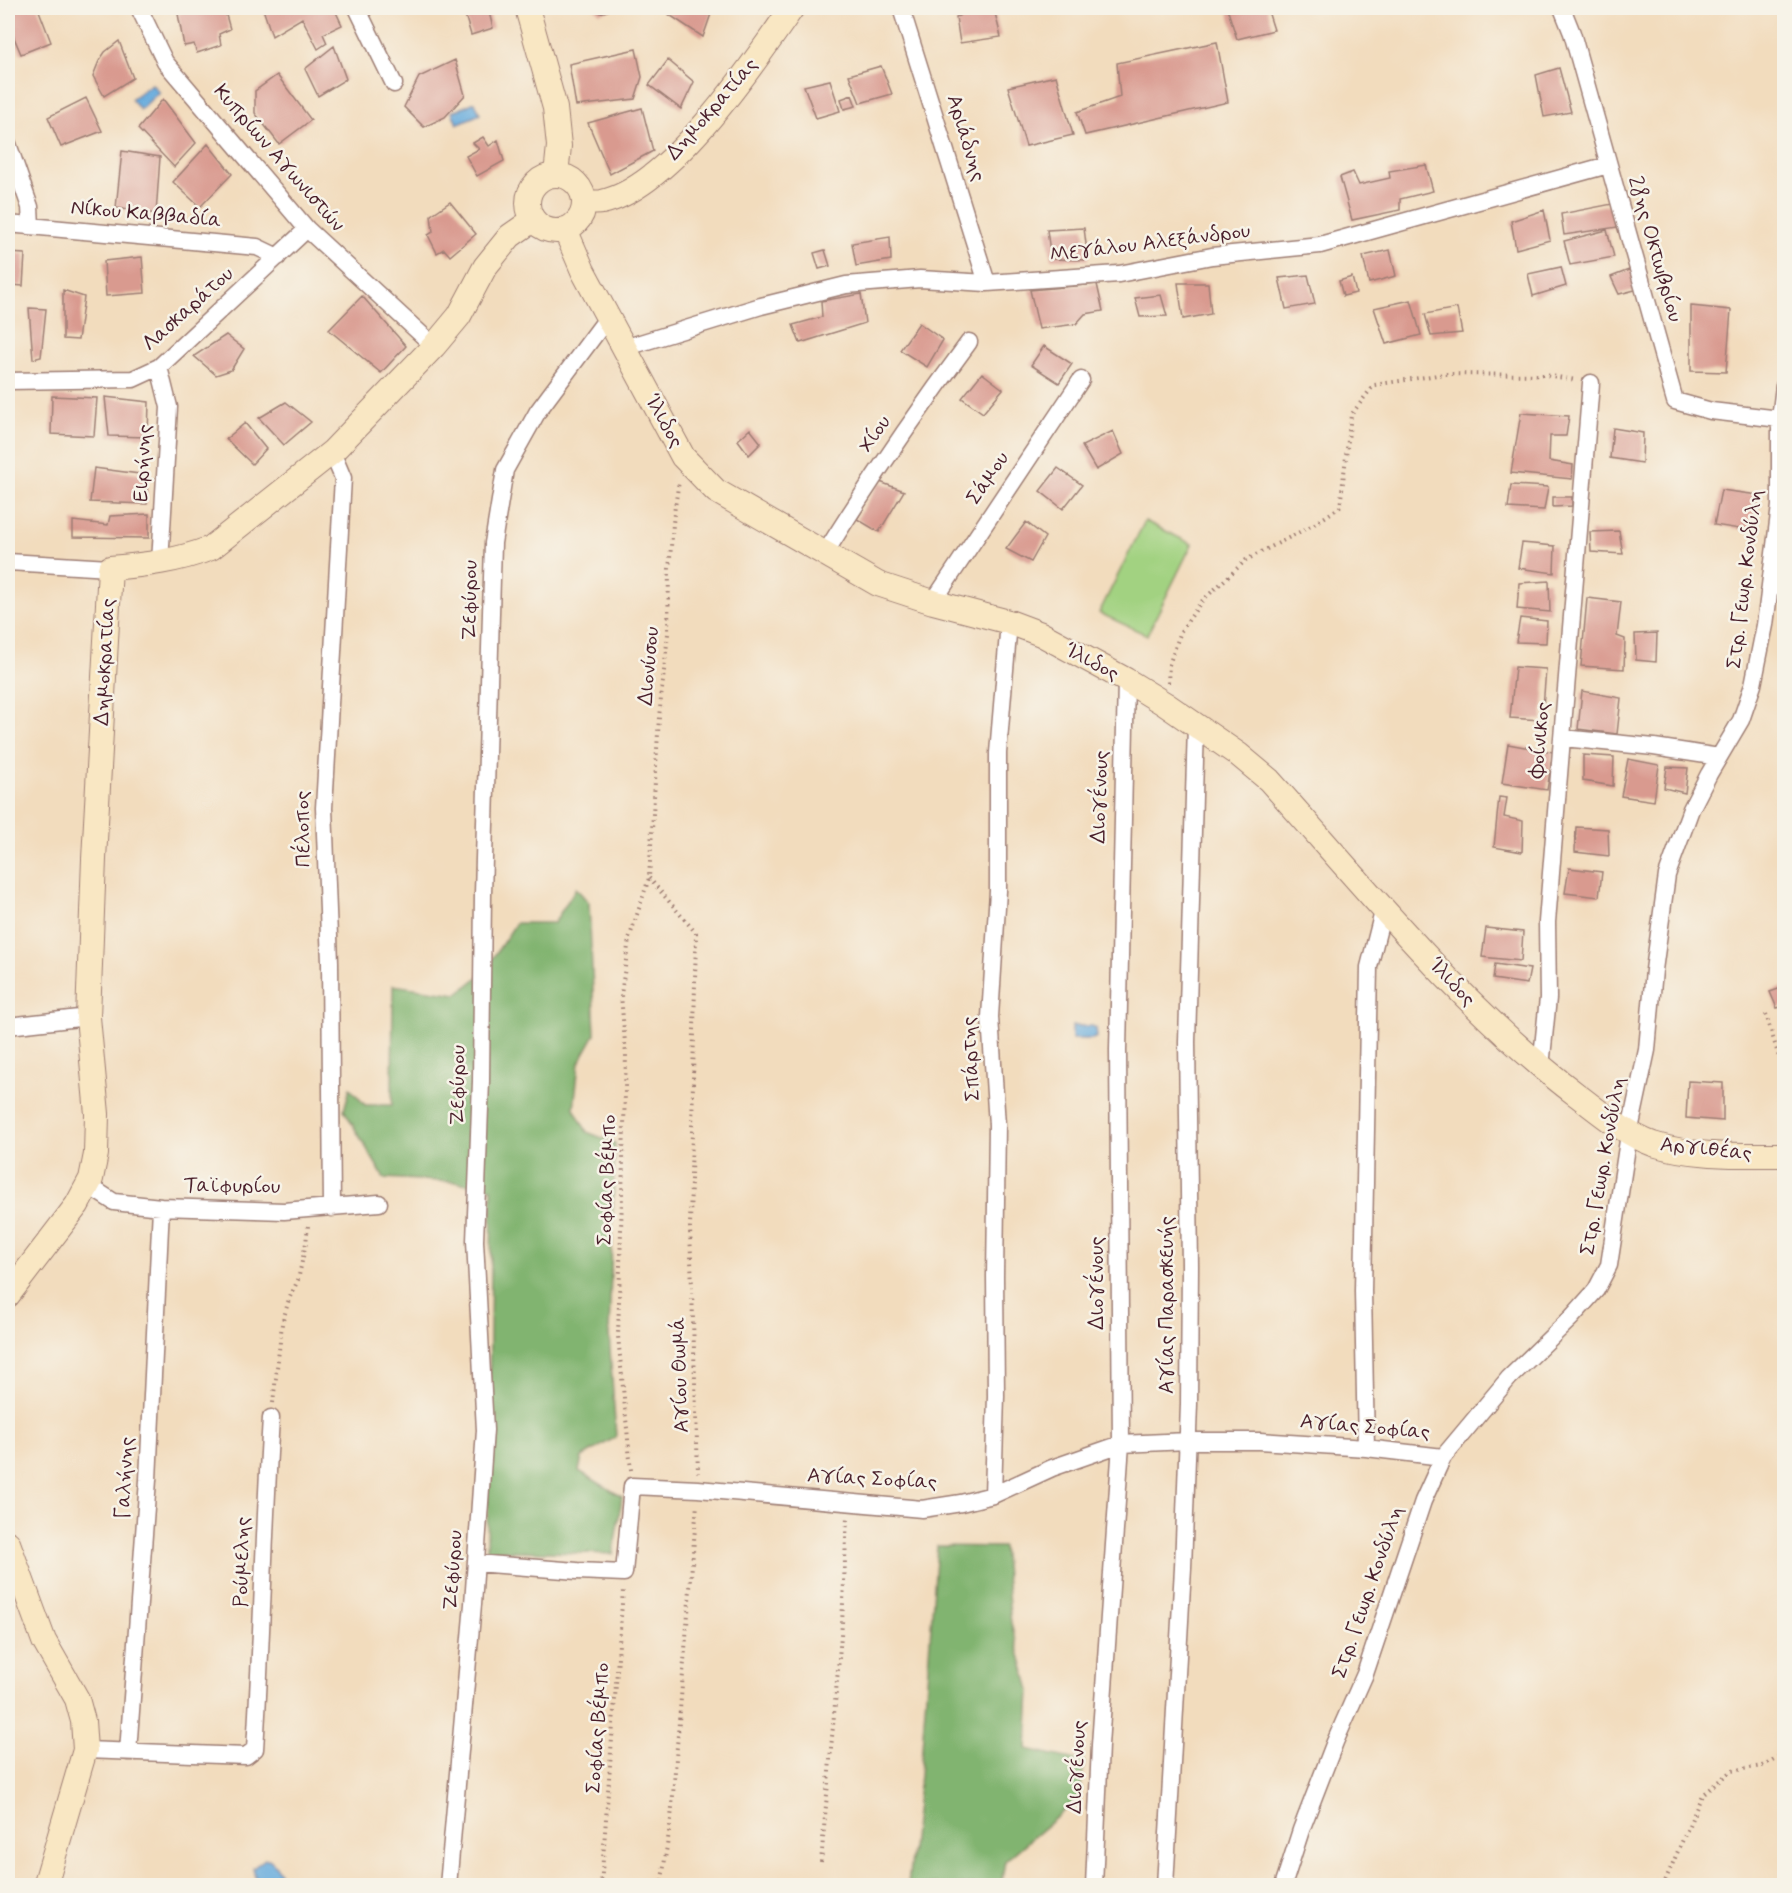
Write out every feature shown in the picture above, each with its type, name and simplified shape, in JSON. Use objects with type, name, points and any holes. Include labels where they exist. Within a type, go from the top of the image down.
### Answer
[{"type":"street","name":"Κυπρίων Αγωνιστών","points":[[139,8],[165,62],[307,229],[434,346]]},
{"type":"street","points":[[357,8],[394,84]]},
{"type":"street","points":[[527,8],[555,108],[560,146],[556,175]]},
{"type":"street","name":"Δημοκρατίας","points":[[584,202],[601,202],[633,188],[658,171],[712,116],[792,8]]},
{"type":"street","name":"Αριάδνης","points":[[901,8],[987,283]]},
{"type":"street","name":"28ης Οκτωβρίου","points":[[1562,8],[1572,33],[1675,401],[1711,411],[1780,419]]},
{"type":"street","points":[[8,144],[30,207],[31,226]]},
{"type":"street","name":"Μεγάλου Αλεξάνδρου","points":[[624,348],[761,306],[846,285],[920,279],[987,283],[1119,274],[1212,256],[1320,245],[1608,165]]},
{"type":"street","points":[[556,175],[572,180],[578,186],[584,202],[579,219],[565,229],[548,229],[533,220],[529,212],[529,195],[539,181],[556,175]]},
{"type":"street","name":"Δημοκρατίας","points":[[8,1296],[64,1223],[89,1186],[96,1154],[97,1114],[88,1017],[110,568],[160,563],[188,557],[211,548],[332,452],[434,346],[459,316],[485,267],[510,236],[533,220]]},
{"type":"street","name":"Νίκου Καββαδία","points":[[8,224],[257,247],[278,257]]},
{"type":"street","name":"Λασκαράτου","points":[[8,381],[133,379],[159,367],[307,229]]},
{"type":"street","name":"Ίλιδος","points":[[565,229],[583,271],[683,457],[716,491],[878,584],[933,602],[1009,621],[1041,634],[1126,680],[1239,755],[1269,780],[1463,996],[1541,1067],[1629,1134]]},
{"type":"street","name":"Ζεφύρου","points":[[448,1886],[485,1430],[475,1241],[481,1082],[483,894],[493,543],[505,470],[538,411],[608,317]]},
{"type":"street","name":"Χίου","points":[[824,555],[910,421],[969,342]]},
{"type":"street","name":"Ειρήνης","points":[[159,367],[169,407],[160,563]]},
{"type":"street","name":"Σάμου","points":[[933,602],[1081,380]]},
{"type":"street","name":"Φοίνικος","points":[[1541,1067],[1548,998],[1547,922],[1591,383]]},
{"type":"street","name":"Στρ. Γεωρ. Κονδύλη","points":[[1283,1886],[1301,1830],[1335,1742],[1365,1674],[1423,1501],[1443,1457],[1509,1378],[1572,1318],[1596,1290],[1609,1265],[1629,1134],[1647,1050],[1654,970],[1667,874],[1691,809],[1741,720],[1753,685],[1766,625],[1780,506],[1780,419],[1785,386]]},
{"type":"street","name":"Πέλοπος","points":[[332,452],[343,478],[324,808],[330,962],[332,1208]]},
{"type":"street","points":[[8,562],[110,568]]},
{"type":"street","name":"Σπάρτης","points":[[993,1495],[996,1396],[997,1125],[990,1017],[999,891],[998,753],[1009,621]]},
{"type":"street","name":"Διογένους","points":[[1094,1886],[1100,1745],[1121,1444],[1118,1050],[1126,680]]},
{"type":"street","name":"Αγίας Παρασκευής","points":[[1165,1886],[1188,1441],[1190,1266],[1187,1042],[1196,725]]},
{"type":"street","points":[[1563,738],[1654,747],[1719,757]]},
{"type":"street","points":[[1366,1448],[1363,1291],[1369,967],[1384,908]]},
{"type":"street","points":[[8,1026],[88,1017]]},
{"type":"street","name":"Αργιθέας","points":[[1629,1134],[1655,1145],[1694,1152],[1785,1155]]},
{"type":"street","name":"Ταϊφυρίου","points":[[89,1186],[114,1202],[161,1207],[284,1211],[379,1203]]},
{"type":"street","name":"Γαλήνης","points":[[128,1752],[147,1503],[161,1207]]},
{"type":"street","name":"Ρούμελης","points":[[85,1750],[246,1756],[255,1749],[263,1622],[271,1418]]},
{"type":"street","name":"Αγίας Σοφίας","points":[[632,1486],[698,1489],[922,1509],[993,1495],[1052,1468],[1121,1444],[1260,1441],[1366,1448],[1443,1457]]},
{"type":"street","points":[[476,1563],[624,1573],[632,1486]]},
{"type":"street","points":[[8,1543],[44,1641],[77,1700],[83,1722],[85,1750],[45,1886]]},
{"type":"path","points":[[1165,704],[1169,665],[1181,631],[1202,602],[1246,560],[1314,525],[1340,507],[1351,415],[1374,385],[1444,374],[1545,375],[1591,383]]},
{"type":"path","name":"Διονύσου","points":[[649,878],[659,717],[668,634],[669,569],[674,513],[683,457]]},
{"type":"path","name":"Σοφίας Βέμπο","points":[[632,1486],[618,1336],[626,1055],[621,994],[629,939],[649,878]]},
{"type":"path","name":"Αγίου Θωμά","points":[[649,878],[696,933],[690,1228],[698,1489],[671,1819],[662,1886]]},
{"type":"path","points":[[1766,1014],[1785,1074]]},
{"type":"path","points":[[271,1418],[282,1324],[289,1299],[298,1280],[309,1209]]},
{"type":"path","points":[[821,1862],[842,1624],[847,1503]]},
{"type":"path","name":"Σοφίας Βέμπο","points":[[601,1886],[624,1573]]},
{"type":"path","points":[[1663,1886],[1702,1795],[1731,1771],[1762,1766],[1785,1753]]},
{"type":"green space","points":[[1145,521],[1192,544],[1147,635],[1099,613]]},
{"type":"green space","points":[[576,888],[589,903],[595,1034],[579,1063],[574,1108],[587,1132],[615,1143],[609,1334],[616,1437],[582,1457],[579,1471],[622,1497],[613,1554],[487,1550],[492,1188],[456,1182],[384,1178],[344,1110],[350,1088],[365,1105],[392,1105],[393,985],[457,994],[482,974],[516,923],[554,923]]},
{"type":"green space","points":[[937,1546],[1003,1547],[1011,1623],[1030,1690],[1027,1749],[1084,1762],[1079,1798],[1005,1861],[1001,1885],[908,1885],[920,1775]]},
{"type":"water","points":[[152,84],[159,92],[140,110],[131,99]]},
{"type":"water","points":[[475,102],[480,114],[457,124],[452,112]]},
{"type":"water","points":[[1072,1026],[1092,1026],[1096,1028],[1097,1037],[1072,1039]]},
{"type":"water","points":[[265,1859],[269,1859],[277,1867],[282,1878],[282,1885],[257,1885],[253,1868]]},
{"type":"building","points":[[8,8],[38,8],[51,42],[21,54],[12,33],[8,34]]},
{"type":"building","points":[[190,8],[224,8],[230,29],[219,34],[221,45],[197,53],[194,44],[184,46],[178,14]]},
{"type":"building","points":[[334,8],[342,25],[323,34],[327,43],[318,49],[302,18],[272,36],[263,9]]},
{"type":"building","points":[[463,8],[488,8],[493,28],[471,35]]},
{"type":"building","points":[[594,8],[618,8],[600,13]]},
{"type":"building","points":[[659,8],[713,8],[703,37]]},
{"type":"building","points":[[971,8],[1011,8],[1012,10],[995,13],[1001,37],[960,43],[956,17],[972,10]]},
{"type":"building","points":[[1227,8],[1267,8],[1274,30],[1237,39]]},
{"type":"building","points":[[119,41],[133,78],[104,96],[93,76],[105,52]]},
{"type":"building","points":[[1217,42],[1228,102],[1085,135],[1077,112],[1120,97],[1117,63]]},
{"type":"building","points":[[334,46],[346,79],[318,96],[305,69]]},
{"type":"building","points":[[636,49],[642,77],[635,99],[576,106],[569,64]]},
{"type":"building","points":[[455,60],[465,95],[445,117],[424,127],[404,107],[419,77]]},
{"type":"building","points":[[668,60],[694,82],[681,109],[649,85]]},
{"type":"building","points":[[881,66],[892,94],[860,103],[849,75]]},
{"type":"building","points":[[1559,68],[1571,112],[1544,117],[1536,75]]},
{"type":"building","points":[[277,75],[311,120],[279,144],[255,113],[255,91]]},
{"type":"building","points":[[1056,76],[1073,135],[1026,146],[1008,87]]},
{"type":"building","points":[[830,80],[840,111],[816,118],[804,86]]},
{"type":"building","points":[[852,95],[856,106],[844,109],[841,99]]},
{"type":"building","points":[[86,98],[102,131],[61,147],[48,117]]},
{"type":"building","points":[[163,99],[196,143],[174,167],[138,129]]},
{"type":"building","points":[[642,108],[653,151],[610,174],[588,123]]},
{"type":"building","points":[[483,137],[489,146],[498,140],[504,161],[477,176],[466,156],[479,149],[473,143]]},
{"type":"building","points":[[208,144],[232,174],[200,207],[173,182]]},
{"type":"building","points":[[122,151],[160,157],[156,214],[116,208]]},
{"type":"building","points":[[1426,165],[1433,191],[1400,199],[1400,210],[1352,220],[1340,177],[1353,172],[1359,185],[1390,178],[1389,171]]},
{"type":"building","points":[[450,202],[476,234],[450,256],[444,249],[437,253],[428,235],[433,232],[431,215]]},
{"type":"building","points":[[1612,204],[1618,227],[1564,235],[1561,214]]},
{"type":"building","points":[[1544,210],[1550,240],[1516,249],[1511,221]]},
{"type":"building","points":[[1084,228],[1088,260],[1051,259],[1047,230]]},
{"type":"building","points":[[1607,230],[1614,257],[1570,265],[1564,241]]},
{"type":"building","points":[[890,237],[891,260],[856,266],[852,243]]},
{"type":"building","points":[[825,250],[830,266],[819,269],[814,253]]},
{"type":"building","points":[[1390,250],[1396,276],[1369,283],[1363,256]]},
{"type":"building","points":[[8,253],[25,254],[23,286],[12,285],[11,305],[8,305]]},
{"type":"building","points":[[142,257],[145,293],[106,296],[104,261]]},
{"type":"building","points":[[1561,267],[1566,286],[1533,296],[1528,274]]},
{"type":"building","points":[[1634,268],[1639,289],[1619,294],[1611,277]]},
{"type":"building","points":[[1308,275],[1315,304],[1286,309],[1279,278]]},
{"type":"building","points":[[1352,277],[1356,293],[1343,296],[1339,281]]},
{"type":"building","points":[[1178,283],[1208,283],[1211,314],[1183,319]]},
{"type":"building","points":[[1097,284],[1103,311],[1085,314],[1076,324],[1039,329],[1030,290]]},
{"type":"building","points":[[63,290],[84,297],[78,340],[63,339]]},
{"type":"building","points":[[861,294],[865,323],[800,343],[793,325],[822,317],[821,301]]},
{"type":"building","points":[[1161,295],[1167,316],[1140,317],[1135,298]]},
{"type":"building","points":[[362,296],[406,346],[381,373],[329,330]]},
{"type":"building","points":[[1411,300],[1421,335],[1386,344],[1374,308]]},
{"type":"building","points":[[1691,306],[1731,310],[1726,372],[1691,371]]},
{"type":"building","points":[[29,308],[46,309],[41,357],[33,359]]},
{"type":"building","points":[[1457,308],[1462,333],[1431,336],[1425,314]]},
{"type":"building","points":[[919,323],[943,340],[927,367],[900,350]]},
{"type":"building","points":[[226,335],[244,349],[231,370],[216,375],[194,356]]},
{"type":"building","points":[[1044,346],[1072,364],[1059,383],[1031,365]]},
{"type":"building","points":[[982,373],[1003,389],[983,413],[962,398]]},
{"type":"building","points":[[52,396],[97,398],[94,436],[51,434]]},
{"type":"building","points":[[105,397],[149,402],[148,437],[109,436]]},
{"type":"building","points":[[286,402],[311,422],[284,445],[259,418]]},
{"type":"building","points":[[1521,413],[1569,416],[1566,436],[1550,436],[1549,461],[1573,465],[1572,479],[1511,473]]},
{"type":"building","points":[[245,423],[266,449],[252,464],[226,439]]},
{"type":"building","points":[[1613,428],[1643,433],[1642,463],[1610,458]]},
{"type":"building","points":[[750,429],[761,443],[749,455],[738,440]]},
{"type":"building","points":[[1113,431],[1123,454],[1096,470],[1082,446]]},
{"type":"building","points":[[94,468],[147,475],[147,504],[90,502]]},
{"type":"building","points":[[1058,468],[1082,485],[1063,509],[1040,491]]},
{"type":"building","points":[[880,482],[904,491],[879,532],[857,519]]},
{"type":"building","points":[[1511,485],[1548,487],[1544,510],[1508,508]]},
{"type":"building","points":[[1721,490],[1758,495],[1752,531],[1714,525]]},
{"type":"building","points":[[1553,497],[1572,497],[1572,506],[1553,507]]},
{"type":"building","points":[[149,514],[149,538],[73,537],[73,521],[108,525],[110,516]]},
{"type":"building","points":[[1026,522],[1045,537],[1031,562],[1006,549]]},
{"type":"building","points":[[1619,531],[1623,554],[1591,552],[1590,532]]},
{"type":"building","points":[[1522,543],[1555,546],[1554,573],[1518,568]]},
{"type":"building","points":[[1549,581],[1550,612],[1517,609],[1519,583]]},
{"type":"building","points":[[1587,598],[1621,602],[1617,636],[1625,639],[1624,669],[1581,666]]},
{"type":"building","points":[[1520,618],[1547,621],[1546,643],[1516,642]]},
{"type":"building","points":[[1657,633],[1656,662],[1636,660],[1635,634]]},
{"type":"building","points":[[1515,667],[1546,669],[1542,720],[1510,718]]},
{"type":"building","points":[[1582,691],[1621,698],[1617,734],[1578,729]]},
{"type":"building","points":[[1508,744],[1553,752],[1547,790],[1502,783]]},
{"type":"building","points":[[1583,755],[1614,757],[1613,786],[1583,781]]},
{"type":"building","points":[[1628,759],[1659,765],[1654,801],[1621,796]]},
{"type":"building","points":[[1667,767],[1688,768],[1685,793],[1664,788]]},
{"type":"building","points":[[1499,797],[1507,798],[1504,817],[1523,821],[1522,852],[1494,847]]},
{"type":"building","points":[[1576,827],[1608,829],[1609,856],[1575,852]]},
{"type":"building","points":[[1569,868],[1602,872],[1599,897],[1565,893]]},
{"type":"building","points":[[1486,928],[1523,932],[1521,961],[1482,957]]},
{"type":"building","points":[[1495,964],[1530,969],[1527,984],[1493,979]]},
{"type":"building","points":[[1784,987],[1784,1006],[1777,1008],[1770,992]]},
{"type":"building","points":[[1688,1081],[1723,1083],[1723,1121],[1686,1118]]}]
